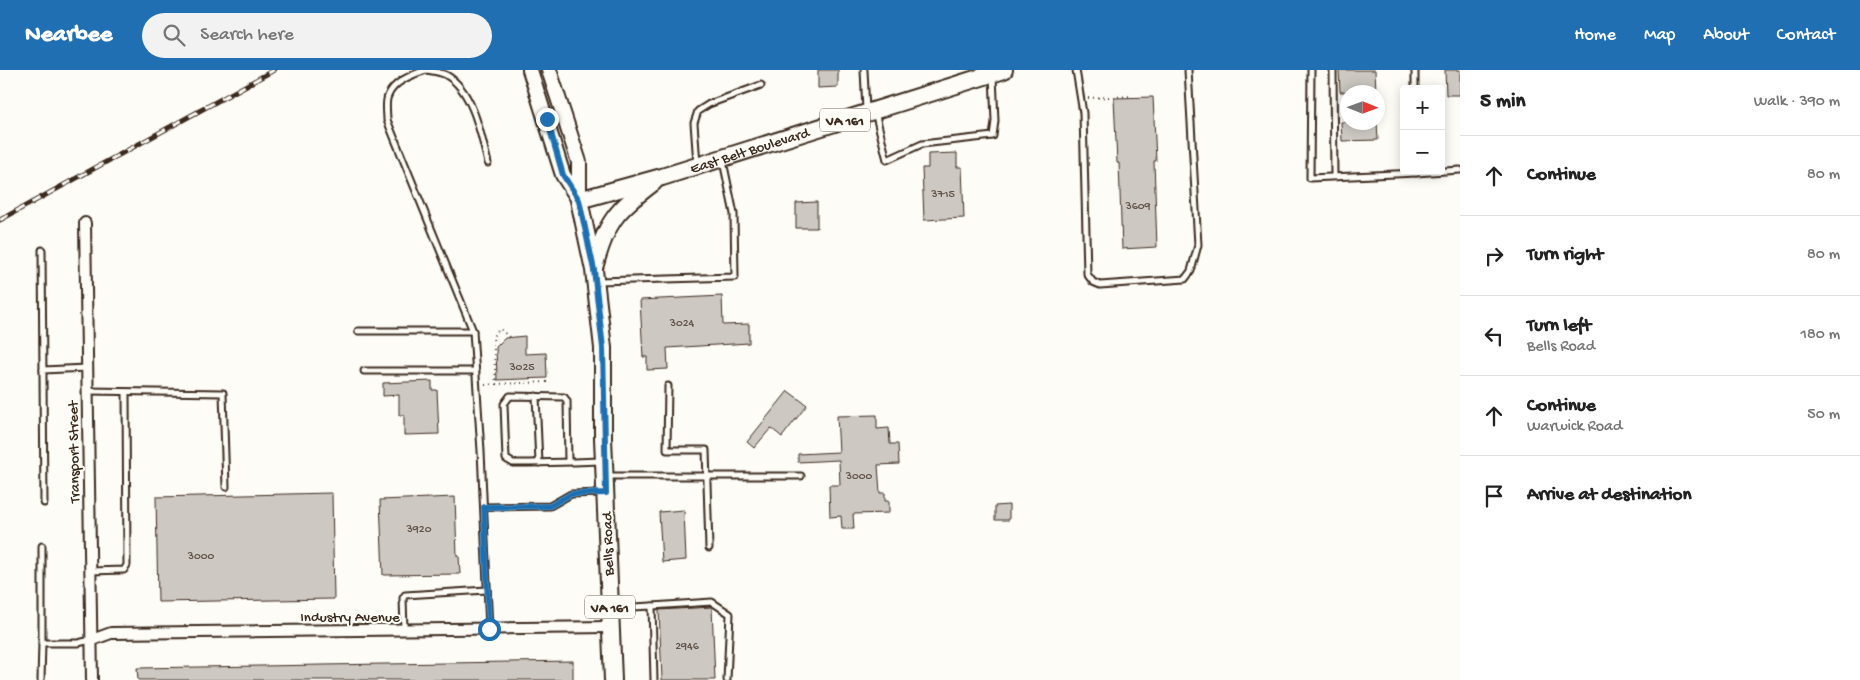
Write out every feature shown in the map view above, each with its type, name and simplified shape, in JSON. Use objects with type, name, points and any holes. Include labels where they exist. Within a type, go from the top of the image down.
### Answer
[{"type":"main road","points":[[530,70],[563,175],[579,200]]},
{"type":"main road","points":[[549,70],[579,162],[579,200]]},
{"type":"main road","name":"East Belt Boulevard","points":[[579,200],[662,177],[999,72]]},
{"type":"main road","name":"VA 161","points":[[594,275],[602,240],[617,214],[628,203],[662,177]]},
{"type":"main road","name":"Bells Road","points":[[579,200],[594,275],[603,348],[605,468],[613,680]]},
{"type":"street","name":"Transport Street","points":[[85,223],[92,680]]},
{"type":"street","name":"Industry Avenue","points":[[92,640],[111,633],[610,627]]},
{"type":"lane","points":[[488,163],[476,119],[462,90],[445,75],[426,70],[409,76],[396,84],[387,97],[387,120],[474,331],[489,629]]},
{"type":"lane","points":[[864,70],[870,112],[887,160],[922,144],[993,136],[999,72]]},
{"type":"lane","points":[[1076,70],[1083,112],[1087,274],[1093,282],[1100,285],[1185,279],[1191,271],[1198,245],[1188,70]]},
{"type":"lane","points":[[1311,70],[1310,178],[1400,173]]},
{"type":"lane","points":[[1333,70],[1334,176]]},
{"type":"lane","points":[[1415,70],[1415,85]]},
{"type":"lane","points":[[697,166],[694,123],[698,111],[708,104],[761,85]]},
{"type":"lane","points":[[594,275],[735,277],[734,214],[722,158]]},
{"type":"lane","points":[[1445,171],[1460,170]]},
{"type":"lane","points":[[42,250],[44,503]]},
{"type":"lane","points":[[358,331],[474,331]]},
{"type":"lane","points":[[43,370],[87,368]]},
{"type":"lane","points":[[364,371],[476,371]]},
{"type":"lane","points":[[668,386],[667,450],[706,450],[709,548]]},
{"type":"lane","points":[[88,391],[223,393],[226,486]]},
{"type":"lane","points":[[90,571],[124,570],[127,565],[126,392]]},
{"type":"lane","points":[[568,462],[567,401],[564,397],[510,396],[504,404],[506,459],[513,463],[568,462],[605,468],[707,477],[801,476]]},
{"type":"lane","points":[[536,396],[539,463]]},
{"type":"lane","points":[[484,507],[550,506],[571,494],[606,493]]},
{"type":"lane","points":[[41,680],[42,546]]},
{"type":"lane","points":[[404,630],[404,595],[487,590]]},
{"type":"lane","points":[[610,608],[712,602],[730,614],[727,680]]},
{"type":"lane","points":[[652,606],[654,680]]},
{"type":"lane","points":[[42,643],[78,643],[92,640]]},
{"type":"path","points":[[1097,98],[1133,96]]},
{"type":"path","points":[[496,384],[493,336],[500,329],[509,337]]},
{"type":"path","points":[[477,385],[547,382]]},
{"type":"building","points":[[818,70],[838,70],[838,87],[818,88]]},
{"type":"building","points":[[1339,70],[1375,70],[1376,85],[1340,85],[1340,92]]},
{"type":"building","points":[[1445,70],[1460,70],[1460,95],[1446,95]]},
{"type":"building","points":[[1153,97],[1157,247],[1122,249],[1119,163],[1117,163],[1114,98]]},
{"type":"building","points":[[1341,130],[1377,130],[1378,140],[1342,141]]},
{"type":"building","points":[[957,153],[957,167],[962,167],[964,218],[924,220],[922,168],[928,168],[928,154]]},
{"type":"building","points":[[817,202],[817,228],[796,228],[796,203]]},
{"type":"building","points":[[722,296],[723,325],[749,324],[749,343],[667,348],[668,369],[647,370],[647,357],[643,357],[640,300]]},
{"type":"building","points":[[525,336],[525,354],[546,353],[547,378],[497,380],[496,347],[505,338]]},
{"type":"building","points":[[432,381],[432,390],[437,390],[439,434],[404,435],[404,415],[399,415],[399,395],[383,396],[383,383]]},
{"type":"building","points":[[788,391],[807,405],[782,437],[771,428],[754,448],[747,442]]},
{"type":"building","points":[[877,415],[877,429],[889,428],[890,444],[898,444],[899,464],[878,465],[880,493],[885,493],[885,501],[889,501],[889,513],[853,514],[854,529],[842,529],[841,516],[830,517],[829,485],[840,485],[839,460],[798,462],[798,454],[839,452],[837,416]]},
{"type":"building","points":[[332,493],[334,599],[158,602],[156,497]]},
{"type":"building","points":[[455,497],[457,556],[459,556],[460,574],[383,575],[380,500]]},
{"type":"building","points":[[1009,505],[1009,520],[995,520],[995,506]]},
{"type":"building","points":[[684,510],[686,560],[662,562],[659,512]]},
{"type":"building","points":[[712,607],[715,680],[662,680],[659,610]]},
{"type":"building","points":[[573,661],[573,680],[138,680],[137,668]]},
{"type":"railway","points":[[0,220],[274,70]]},
{"type":"route","points":[[489,629],[484,507],[550,506],[571,494],[606,493],[603,438],[603,348],[594,270],[579,200],[563,175],[547,119]]}]
